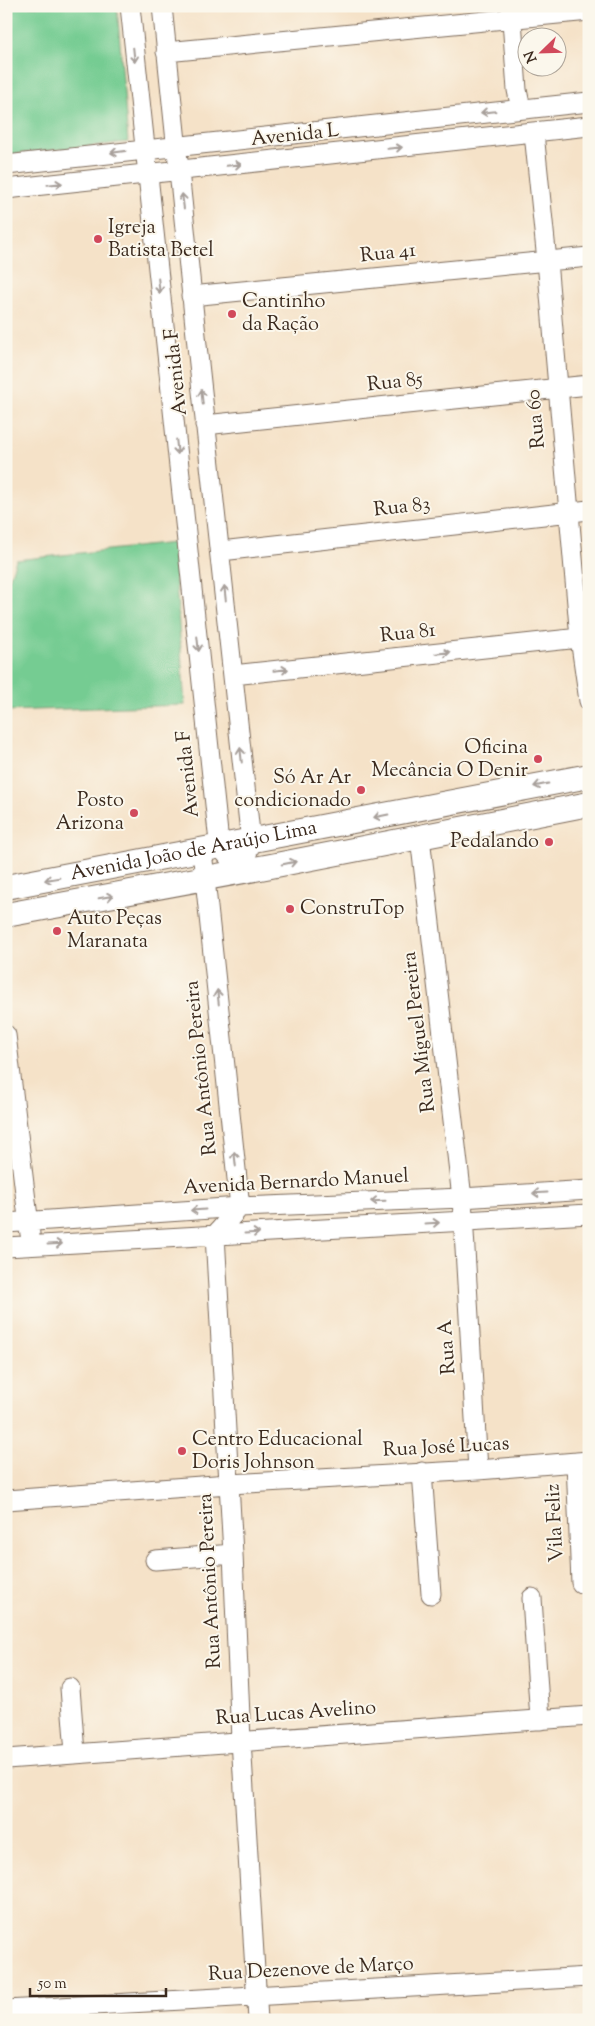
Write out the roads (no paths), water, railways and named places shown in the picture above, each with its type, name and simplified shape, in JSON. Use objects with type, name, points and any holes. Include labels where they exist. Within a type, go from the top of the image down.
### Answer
[{"type":"main road","name":"Avenida João de Araújo Lima","points":[[6,887],[251,842],[577,778]]},
{"type":"main road","points":[[577,778],[580,806]]},
{"type":"main road","points":[[516,790],[521,818]]},
{"type":"main road","name":"Avenida João de Araújo Lima","points":[[6,915],[241,872],[580,806]]},
{"type":"street","name":"Avenida F","points":[[130,6],[211,849]]},
{"type":"street","name":"Avenida F","points":[[162,6],[191,296],[251,842],[241,872]]},
{"type":"street","points":[[166,52],[511,13],[589,11]]},
{"type":"street","points":[[511,13],[517,90],[521,109]]},
{"type":"street","name":"Avenida L","points":[[6,165],[589,102]]},
{"type":"street","points":[[560,105],[562,129]]},
{"type":"street","name":"Avenida L","points":[[6,189],[589,126]]},
{"type":"street","name":"Rua 60","points":[[534,133],[547,261],[568,512],[584,638],[589,701]]},
{"type":"street","name":"Rua 41","points":[[191,296],[589,257]]},
{"type":"street","name":"Rua 85","points":[[206,425],[589,386]]},
{"type":"street","name":"Rua 83","points":[[220,550],[589,510]]},
{"type":"street","name":"Rua 81","points":[[232,675],[584,638]]},
{"type":"street","name":"Rua Miguel Pereira","points":[[420,837],[462,1198],[462,1221]]},
{"type":"street","points":[[211,849],[241,872]]},
{"type":"street","name":"Rua Antônio Pereira","points":[[211,849],[205,878],[240,1207]]},
{"type":"street","points":[[6,1035],[32,1245]]},
{"type":"street","name":"Avenida Bernardo Manuel","points":[[6,1223],[240,1207],[462,1198],[589,1190]]},
{"type":"street","points":[[215,1235],[240,1207]]},
{"type":"street","points":[[6,1247],[589,1214]]},
{"type":"street","name":"Rua A","points":[[462,1221],[478,1470]]},
{"type":"street","name":"Rua Antônio Pereira","points":[[215,1235],[233,1554],[241,1740],[258,2020]]},
{"type":"street","name":"Rua José Lucas","points":[[6,1500],[229,1484],[478,1470],[582,1461]]},
{"type":"street","name":"Vila Feliz","points":[[582,1461],[582,1583]]},
{"type":"street","points":[[422,1472],[431,1594]]},
{"type":"street","points":[[155,1560],[233,1554]]},
{"type":"street","points":[[532,1598],[540,1720]]},
{"type":"street","points":[[70,1688],[75,1754]]},
{"type":"street","name":"Rua Lucas Avelino","points":[[6,1759],[241,1740],[589,1716]]},
{"type":"street","name":"Rua Dezenove de Março","points":[[6,2010],[589,1977]]},
{"type":"waterway","points":[[6,487],[8,497],[6,512]]},
{"type":"place","name":"Igreja Batista Betel","points":[[98,239]]},
{"type":"place","name":"Cantinho da Ração","points":[[232,314]]},
{"type":"place","name":"Oficina Mecância O Denir","points":[[538,759]]},
{"type":"place","name":"Só Ar Ar condicionado","points":[[361,790]]},
{"type":"place","name":"Posto Arizona","points":[[134,813]]},
{"type":"place","name":"Pedalando","points":[[549,842]]},
{"type":"place","name":"ConstruTop","points":[[290,909]]},
{"type":"place","name":"Auto Peças Maranata","points":[[57,931]]},
{"type":"place","name":"Centro Educacional Doris Johnson","points":[[182,1451]]}]
